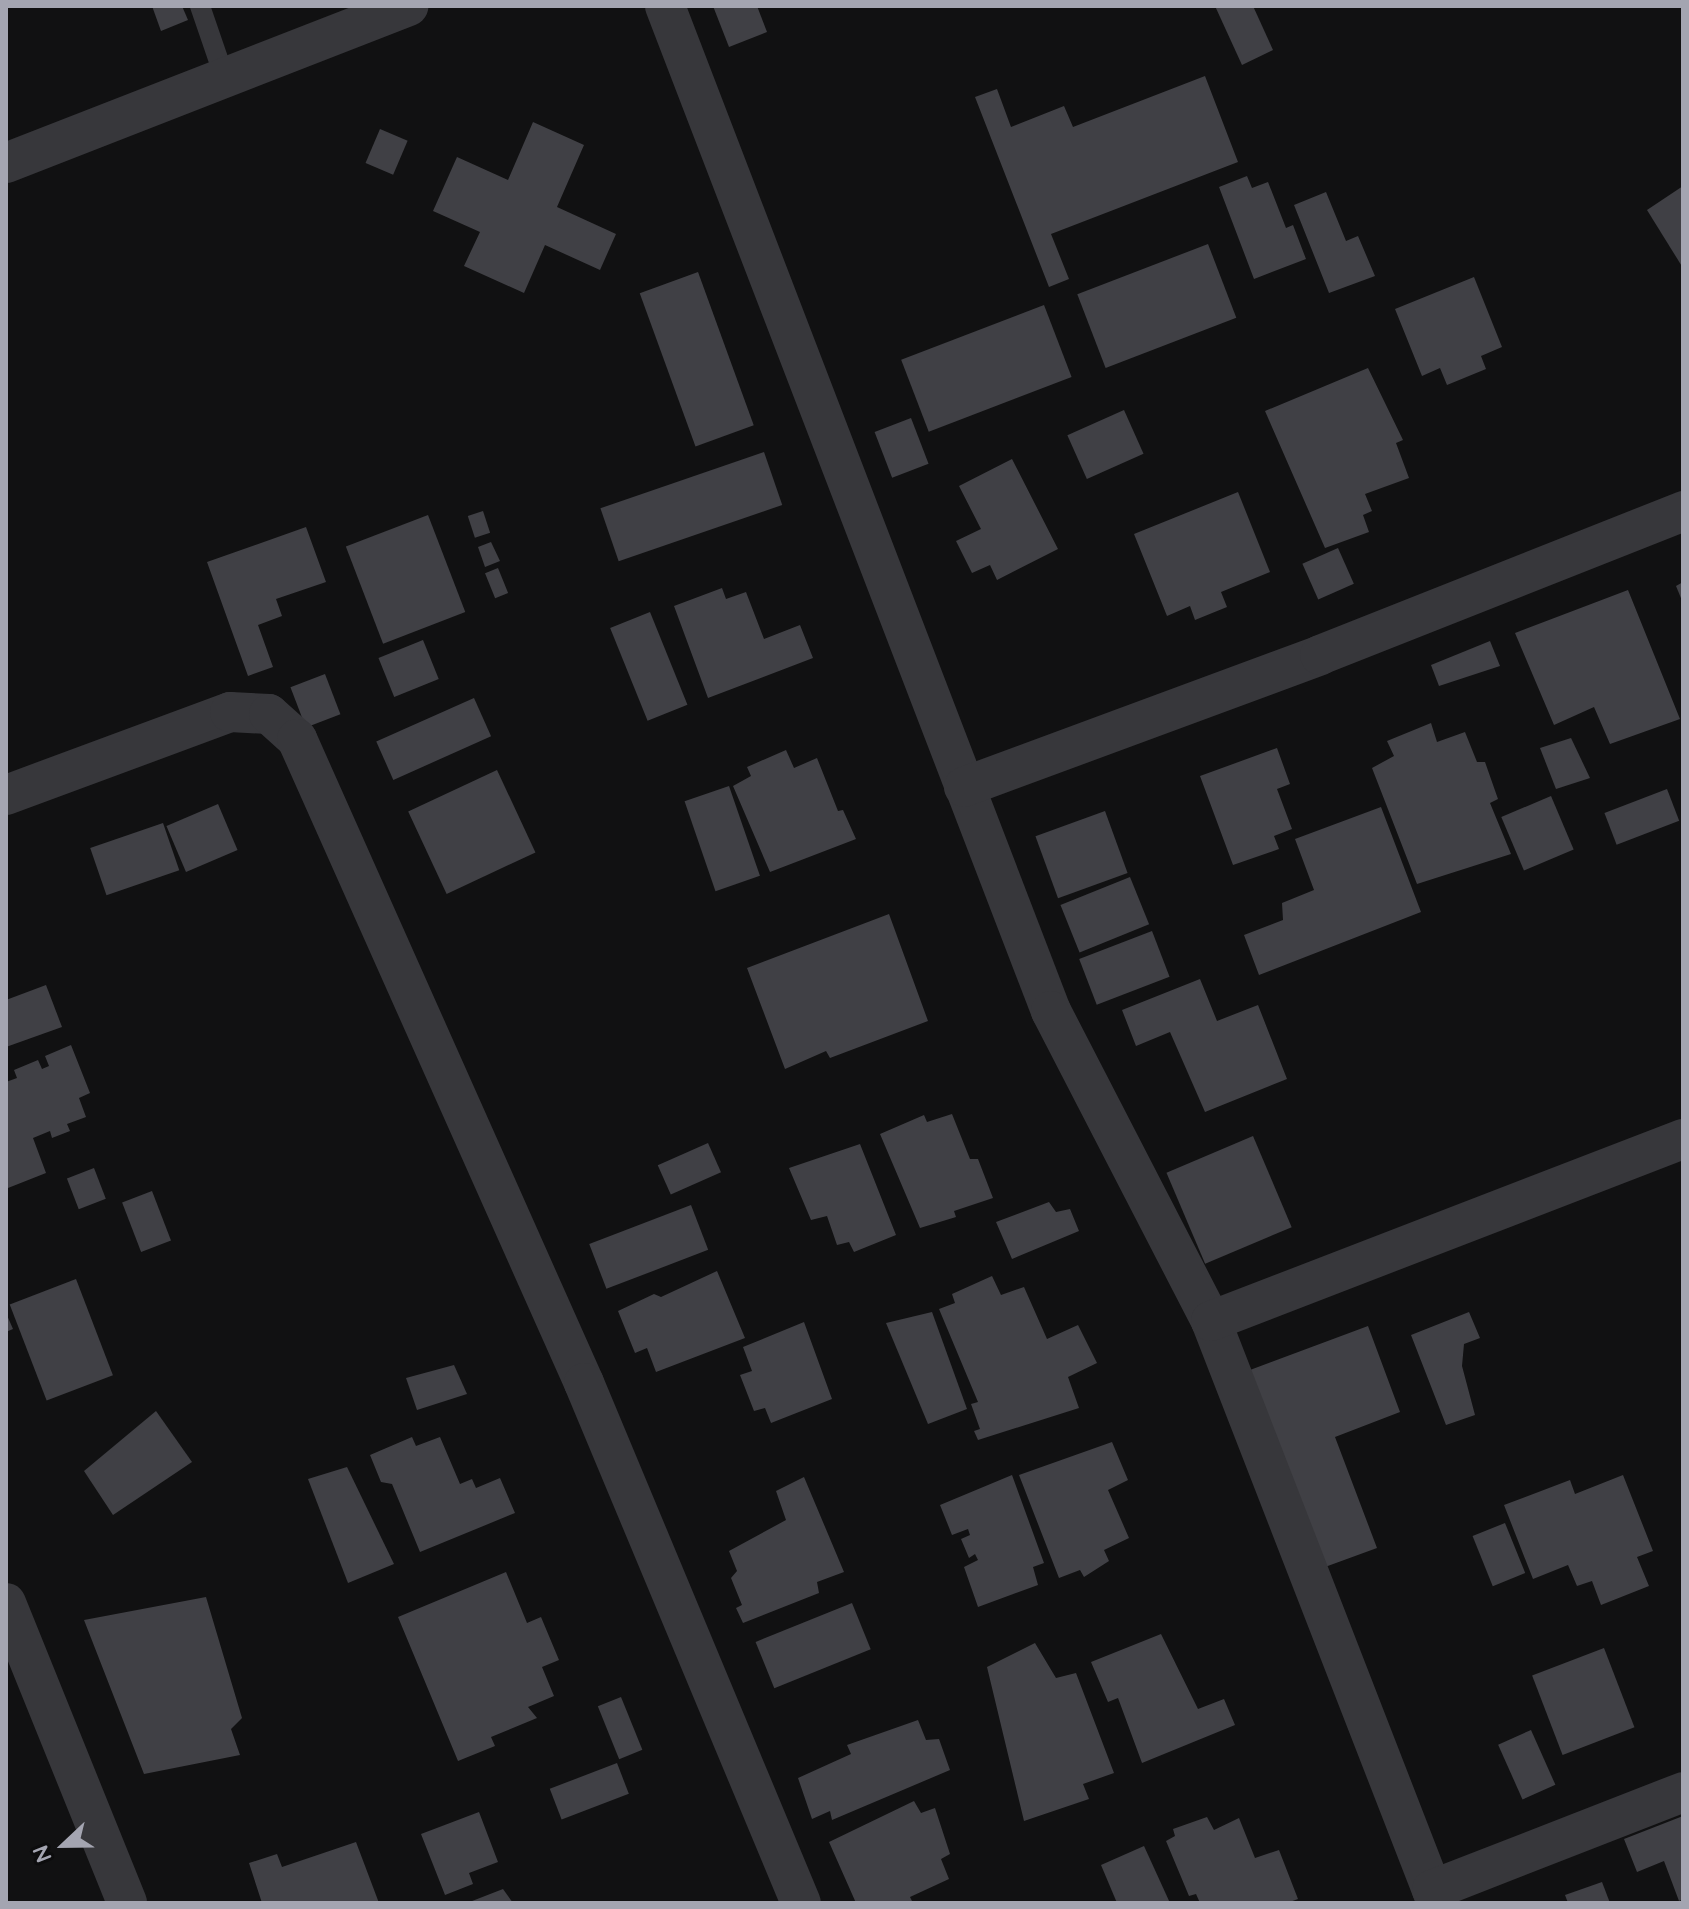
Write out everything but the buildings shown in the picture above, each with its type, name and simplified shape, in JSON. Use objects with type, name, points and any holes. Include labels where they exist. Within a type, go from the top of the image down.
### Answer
[{"type":"street","points":[[6,163],[408,6]]},
{"type":"street","points":[[665,6],[1051,1011],[1211,1321],[1435,1896],[1683,1792]]},
{"type":"street","points":[[964,787],[1320,655],[1683,511]]},
{"type":"street","points":[[6,795],[230,712],[269,714],[297,739],[584,1383],[801,1903]]},
{"type":"street","points":[[1211,1321],[1683,1139]]},
{"type":"street","points":[[6,1603],[127,1903]]},
{"type":"lane","points":[[200,6],[225,79]]}]
